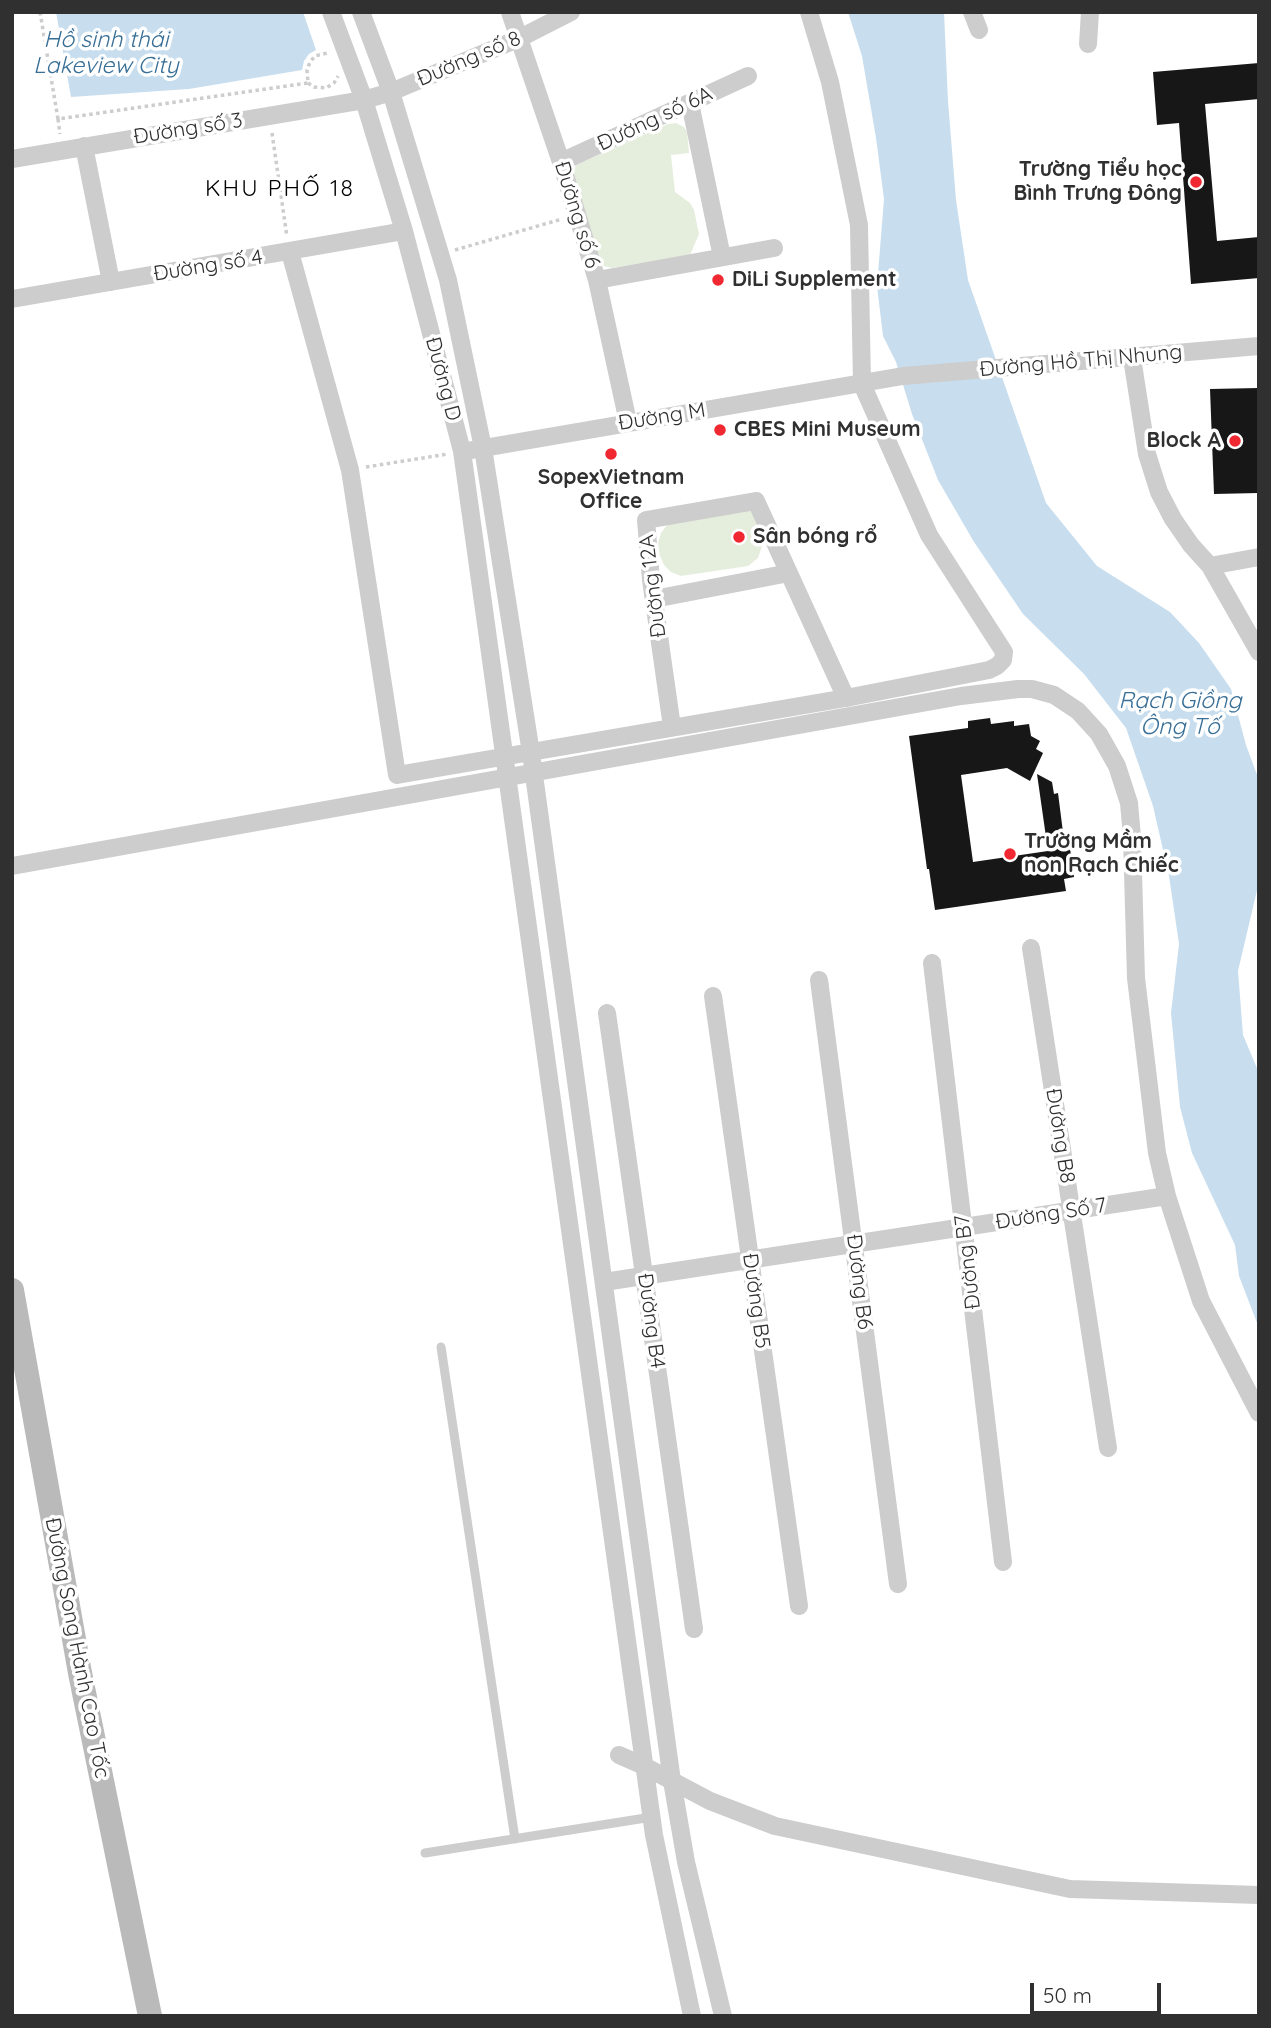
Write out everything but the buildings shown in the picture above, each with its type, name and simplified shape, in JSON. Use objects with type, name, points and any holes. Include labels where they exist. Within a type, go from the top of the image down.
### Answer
[{"type":"main road","name":"Đường Song Hành Cao Tốc","points":[[12,1290],[80,1673],[149,2010]]},
{"type":"street","name":"Đường D","points":[[331,12],[364,100],[404,232],[462,451],[644,1766],[692,2016]]},
{"type":"street","name":"Đường D","points":[[361,12],[391,92],[448,280],[483,448],[533,762],[672,1781],[686,1862],[723,2016]]},
{"type":"street","name":"Đường số 6","points":[[510,12],[561,162],[597,280],[628,422]]},
{"type":"street","name":"Đường số 8","points":[[364,100],[391,92],[520,38],[571,12]]},
{"type":"street","points":[[12,866],[508,776],[533,762],[672,727],[846,698],[989,670],[1003,660],[1004,652],[929,534],[862,384],[859,225],[830,82],[809,12]]},
{"type":"street","points":[[972,12],[979,30]]},
{"type":"street","points":[[1088,44],[1090,12]]},
{"type":"street","name":"Đường số 6A","points":[[561,162],[748,76]]},
{"type":"street","name":"Đường số 3","points":[[12,159],[364,100]]},
{"type":"street","points":[[690,103],[722,257]]},
{"type":"street","points":[[84,146],[111,282]]},
{"type":"street","name":"Đường số 4","points":[[12,299],[404,232]]},
{"type":"street","points":[[597,280],[774,248]]},
{"type":"street","points":[[289,253],[350,470],[397,775],[505,758],[533,762],[1018,689],[1032,689],[1055,695],[1078,711],[1099,734],[1116,766],[1129,803],[1136,978],[1157,1153],[1167,1196],[1201,1301],[1259,1413]]},
{"type":"street","name":"Đường Hồ Thị Nhung","points":[[903,376],[1259,346]]},
{"type":"street","points":[[1132,358],[1147,454],[1159,492],[1173,519],[1210,566],[1259,652]]},
{"type":"street","name":"Đường M","points":[[462,451],[903,376]]},
{"type":"street","name":"Đường 12A","points":[[672,727],[646,520],[756,501],[846,698]]},
{"type":"street","points":[[1210,566],[1259,557]]},
{"type":"street","points":[[1210,566],[1259,569]]},
{"type":"street","points":[[654,598],[789,573]]},
{"type":"street","name":"Đường B8","points":[[1031,948],[1108,1448]]},
{"type":"street","name":"Đường B7","points":[[932,963],[1003,1562]]},
{"type":"street","name":"Đường B6","points":[[819,980],[898,1584]]},
{"type":"street","name":"Đường B5","points":[[713,996],[799,1606]]},
{"type":"street","name":"Đường B4","points":[[607,1013],[694,1629]]},
{"type":"street","name":"Đường Số 7","points":[[604,1282],[1167,1196]]},
{"type":"street","points":[[619,1755],[710,1801],[775,1826],[1070,1889],[1259,1895]]},
{"type":"lane","points":[[441,1347],[515,1839]]},
{"type":"lane","points":[[425,1853],[652,1816]]},
{"type":"path","points":[[40,12],[58,119],[308,83],[326,88],[334,83],[339,72]]},
{"type":"path","points":[[308,83],[307,70],[315,56],[327,50],[333,55]]},
{"type":"path","points":[[269,115],[289,253]]},
{"type":"path","points":[[440,254],[578,215]]},
{"type":"path","points":[[350,470],[462,451]]},
{"type":"green space","points":[[676,123],[687,132],[689,153],[671,155],[675,192],[690,203],[694,210],[699,234],[690,255],[612,268],[604,266],[600,261],[572,172],[576,165],[668,124]]},
{"type":"green space","points":[[743,508],[752,512],[764,540],[758,558],[748,566],[681,576],[664,565],[658,543],[667,525]]},
{"type":"water","name":"Hồ sinh thái Lakeview City","points":[[56,12],[303,12],[316,50],[304,61],[302,70],[189,89],[71,97]]},
{"type":"water","name":"Rạch Giồng Ông Tố","points":[[848,12],[944,12],[956,200],[968,280],[1046,503],[1097,566],[1170,612],[1199,643],[1231,689],[1246,745],[1259,780],[1258,886],[1238,971],[1243,1035],[1259,1073],[1259,1328],[1239,1276],[1235,1245],[1192,1153],[1180,1107],[1171,1013],[1179,944],[1169,876],[1153,806],[1126,728],[1084,674],[1023,614],[974,542],[938,480],[912,414],[896,362],[883,336],[877,286],[884,199],[862,56]]},
{"type":"place","name":"Trường Tiểu học Bình Trưng Đông","points":[[1196,182]]},
{"type":"place","name":"DiLi Supplement","points":[[718,280]]},
{"type":"place","name":"CBES Mini Museum","points":[[720,430]]},
{"type":"place","name":"Block A","points":[[1235,441]]},
{"type":"place","name":"SopexVietnam Office","points":[[611,454]]},
{"type":"place","name":"Sân bóng rổ","points":[[739,537]]},
{"type":"place","name":"Trường Mầm non Rạch Chiếc","points":[[1010,854]]},
{"type":"district","name":"KHU PHỐ 18","points":[[280,189]]}]
